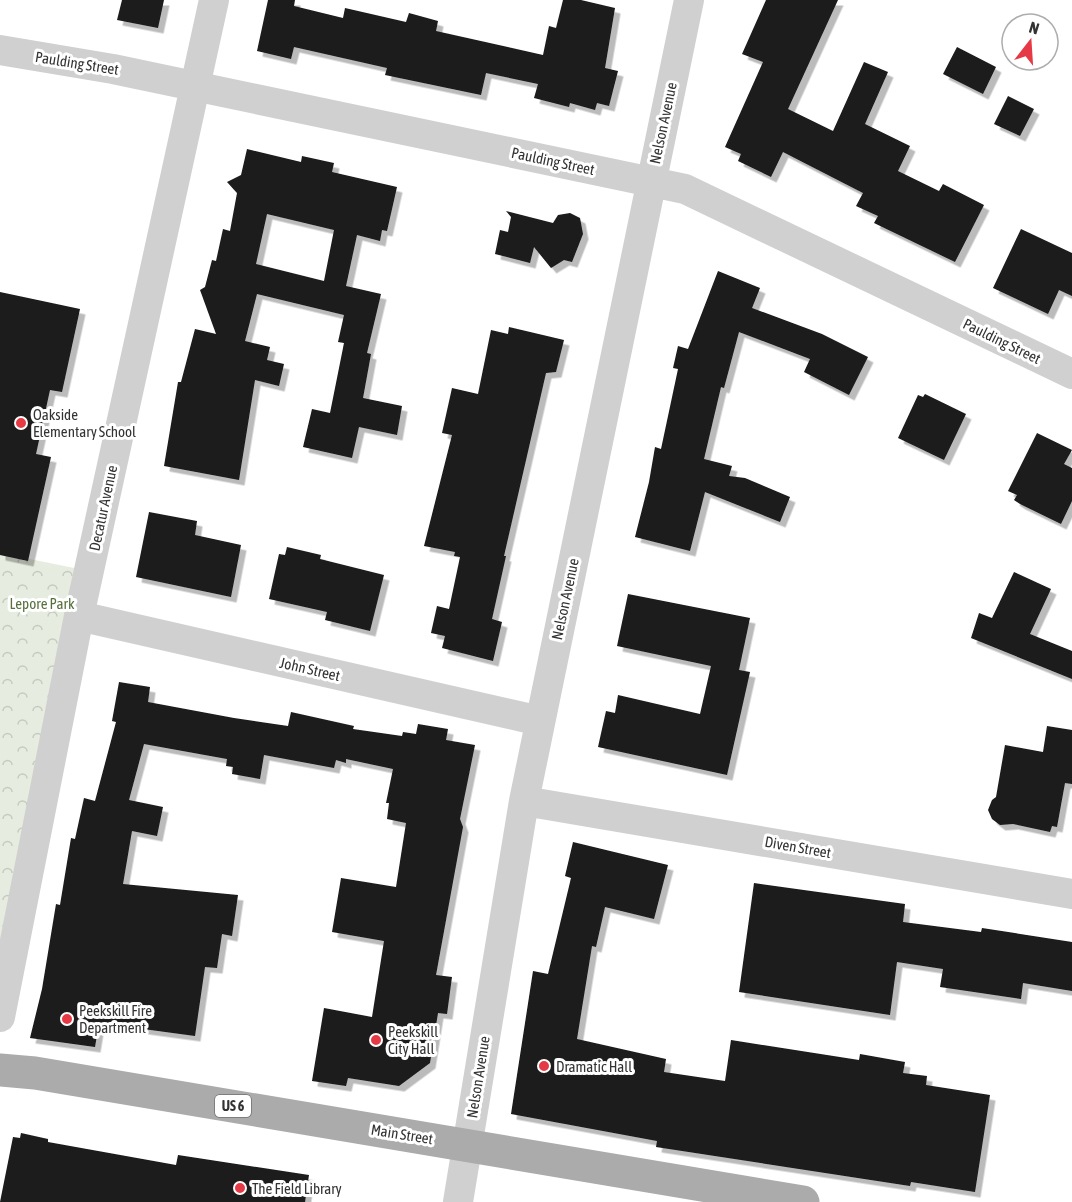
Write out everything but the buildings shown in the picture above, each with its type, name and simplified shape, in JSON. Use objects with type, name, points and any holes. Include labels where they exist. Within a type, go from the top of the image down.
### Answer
[{"type":"main road","name":"Main Street","points":[[0,1070],[35,1073],[803,1202]]},
{"type":"street","name":"Decatur Avenue","points":[[0,1017],[79,616],[214,0]]},
{"type":"street","name":"Nelson Avenue","points":[[458,1202],[524,801],[690,0]]},
{"type":"street","name":"Paulding Street","points":[[0,50],[113,69],[685,189],[1072,374]]},
{"type":"street","name":"John Street","points":[[79,616],[540,721]]},
{"type":"street","name":"Diven Street","points":[[524,801],[1072,894]]},
{"type":"green space","name":"Lepore Park","points":[[0,553],[89,571],[0,1017]]},
{"type":"place","name":"Oakside Elementary School","points":[[21,423]]},
{"type":"place","name":"Peekskill Fire Department","points":[[67,1019]]},
{"type":"place","name":"Peekskill City Hall","points":[[376,1040]]},
{"type":"place","name":"Dramatic Hall","points":[[544,1066]]},
{"type":"place","name":"The Field Library","points":[[240,1188]]}]
